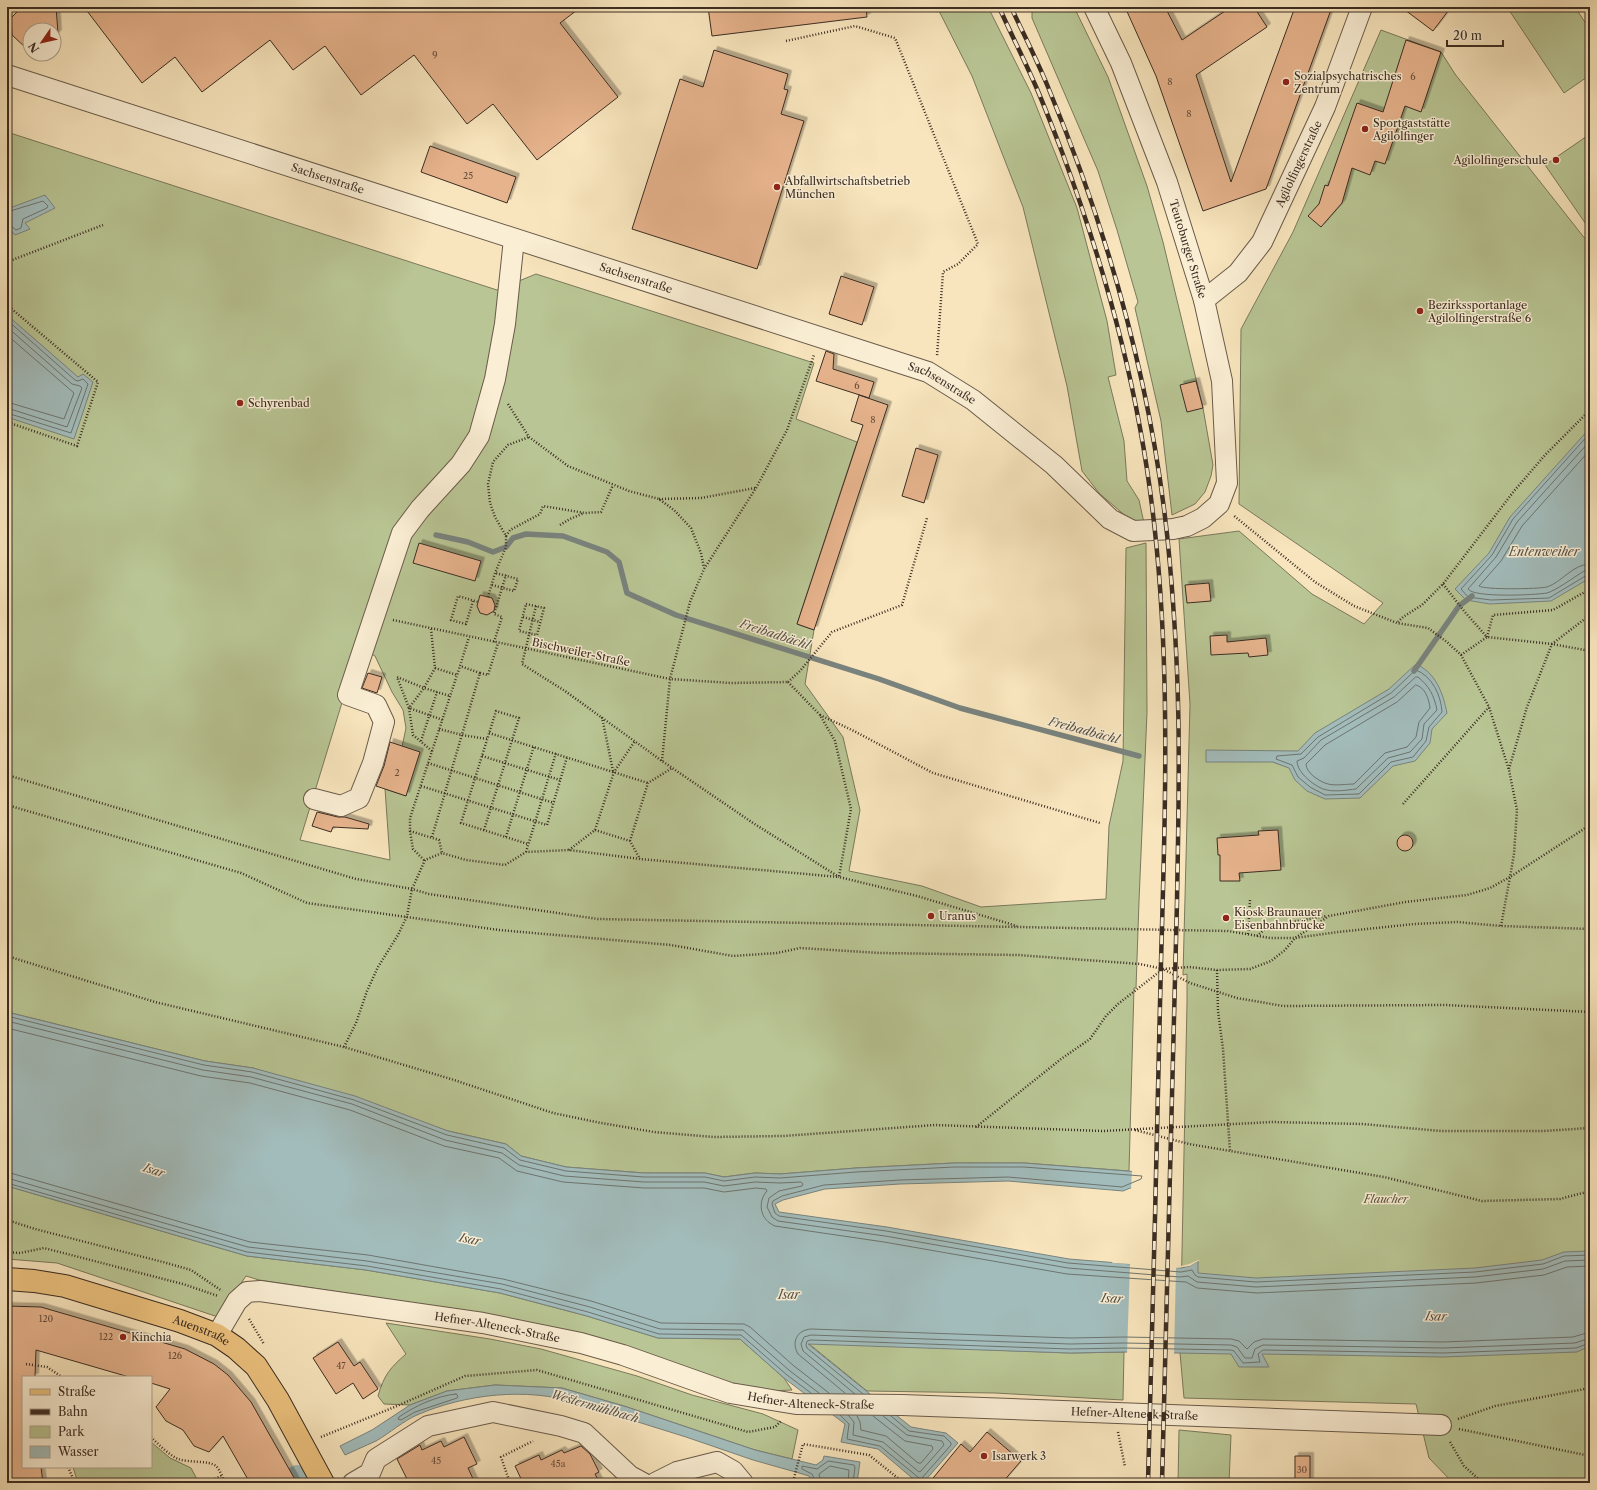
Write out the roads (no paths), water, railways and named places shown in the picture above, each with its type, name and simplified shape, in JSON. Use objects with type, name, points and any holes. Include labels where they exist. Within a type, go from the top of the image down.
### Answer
[{"type":"main road","name":"Auenstraße","points":[[7,1279],[34,1281],[65,1286],[180,1320],[217,1335],[236,1348],[256,1366],[278,1400],[323,1483]]},
{"type":"street","name":"Teutoburger Straße","points":[[1094,7],[1121,63],[1167,182],[1204,300],[1222,381],[1227,483],[1219,504]]},
{"type":"street","name":"Agilolfingerstraße","points":[[1204,300],[1238,273],[1262,242],[1325,107],[1362,7]]},
{"type":"street","name":"Sachsenstraße","points":[[7,75],[928,372],[973,400],[1054,465],[1110,519],[1133,531],[1173,529],[1187,526],[1203,518],[1219,504]]},
{"type":"street","points":[[314,799],[341,806],[359,798],[373,763],[384,722],[376,705],[348,695],[402,533],[420,509],[461,464],[479,436],[495,379],[505,324],[514,239]]},
{"type":"street","name":"Hefner-Alteneck-Straße","points":[[217,1335],[236,1303],[247,1292],[260,1290],[483,1323],[581,1344],[622,1355],[730,1393],[803,1404],[902,1405],[1440,1425]]},
{"type":"street","points":[[353,1483],[370,1473],[376,1459],[428,1426],[493,1412],[561,1426],[584,1433],[630,1476],[643,1483]]},
{"type":"street","points":[[655,1483],[677,1472],[717,1462],[733,1471],[743,1483]]},
{"type":"water","points":[[45,195],[55,208],[25,223],[30,229],[15,235],[7,227],[7,209]]},
{"type":"water","points":[[7,315],[78,377],[83,374],[93,382],[74,439],[7,417]]},
{"type":"water","name":"Entenweiher","points":[[1590,428],[1590,578],[1551,601],[1490,604],[1466,600],[1455,589],[1489,553],[1510,517]]},
{"type":"water","points":[[1416,664],[1429,673],[1438,684],[1447,713],[1432,729],[1430,743],[1415,761],[1393,766],[1360,798],[1325,799],[1307,791],[1295,780],[1289,768],[1273,762],[1206,762],[1206,750],[1298,751],[1315,733],[1389,689]]},
{"type":"water","name":"Isar","points":[[7,1012],[205,1061],[253,1068],[355,1096],[448,1131],[506,1144],[521,1156],[566,1167],[644,1173],[705,1173],[724,1177],[755,1173],[780,1174],[954,1163],[1024,1163],[1165,1174],[1123,1191],[1008,1181],[900,1184],[825,1189],[783,1200],[775,1204],[779,1212],[887,1227],[1069,1259],[1181,1268],[1190,1266],[1198,1261],[1198,1273],[1256,1278],[1475,1268],[1542,1260],[1564,1252],[1590,1251],[1590,1346],[1577,1352],[1443,1357],[1262,1354],[1269,1367],[1239,1367],[1231,1354],[1124,1352],[1070,1353],[808,1344],[911,1427],[946,1433],[958,1443],[923,1483],[918,1483],[878,1449],[841,1442],[845,1424],[784,1378],[740,1339],[658,1338],[587,1316],[500,1293],[366,1270],[247,1256],[7,1186]]},
{"type":"water","points":[[495,1385],[562,1388],[627,1407],[755,1450],[816,1465],[823,1460],[824,1456],[860,1462],[857,1483],[813,1483],[809,1476],[753,1460],[686,1437],[577,1403],[538,1395],[496,1395],[455,1402],[417,1415],[376,1441],[345,1455],[340,1446],[372,1430],[410,1405],[447,1391]]},
{"type":"waterway","name":"Freibadbächl","points":[[436,535],[468,542],[493,552],[506,547],[513,538],[526,534],[563,536],[607,552],[619,562],[627,593],[676,615],[879,679],[960,708],[1139,756]]},
{"type":"waterway","points":[[1414,671],[1459,606],[1472,596]]},
{"type":"waterway","name":"Westermühlbach","points":[[282,1483],[297,1475]]},
{"type":"railway","points":[[999,7],[1044,105],[1056,136],[1086,219],[1107,288],[1117,323],[1140,428],[1151,494],[1158,561],[1165,694],[1165,761],[1148,1483]]},
{"type":"railway","points":[[1011,7],[1044,77],[1071,144],[1111,262],[1142,381],[1154,442],[1170,565],[1178,686],[1179,802],[1162,1483]]},
{"type":"place","name":"Sozialpsychatrisches Zentrum","points":[[1286,82]]},
{"type":"place","name":"Sportgaststätte Agilolfinger","points":[[1365,129]]},
{"type":"place","name":"Agilolfingerschule","points":[[1556,160]]},
{"type":"place","name":"Abfallwirtschaftsbetrieb München","points":[[777,187]]},
{"type":"place","name":"Bezirkssportanlage Agilolfingerstraße 6","points":[[1420,311]]},
{"type":"place","name":"Schyrenbad","points":[[240,403]]},
{"type":"place","name":"Uranus","points":[[931,916]]},
{"type":"place","name":"Kiosk Braunauer Eisenbahnbrücke","points":[[1226,918]]},
{"type":"place","name":"Kinchia","points":[[123,1337]]},
{"type":"place","name":"Isarwerk 3","points":[[984,1456]]},
{"type":"park label","name":"Flaucher","points":[[1386,1199]]}]
